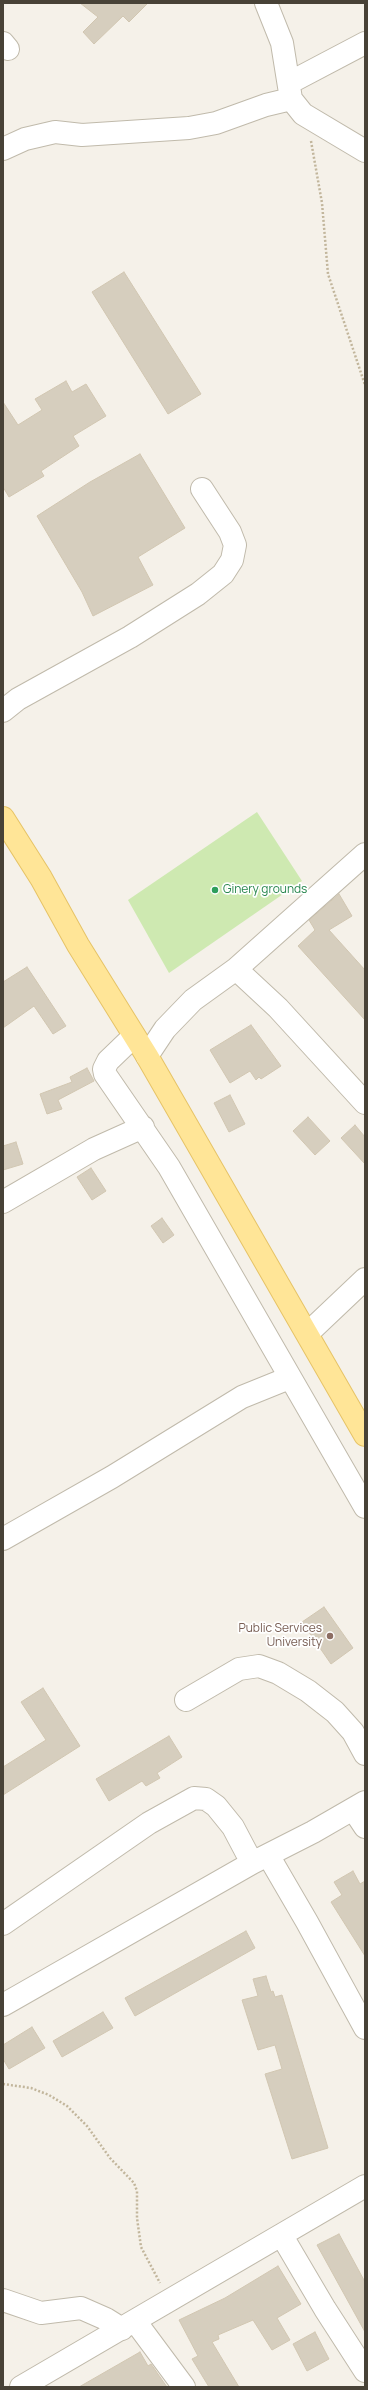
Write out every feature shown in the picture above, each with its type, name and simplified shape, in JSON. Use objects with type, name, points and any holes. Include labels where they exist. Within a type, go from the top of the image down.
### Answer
[{"type":"main road","points":[[3,818],[147,1056],[308,1333],[365,1435]]},
{"type":"street","points":[[266,3],[282,43],[294,98],[365,151]]},
{"type":"street","points":[[3,149],[24,139],[55,132],[82,135],[189,128],[216,123],[266,104],[294,98],[365,43]]},
{"type":"street","points":[[3,710],[18,699],[130,637],[198,594],[223,574],[232,560],[235,545],[230,532],[202,488]]},
{"type":"street","points":[[147,1056],[165,1029],[193,1000],[211,985],[236,969],[365,854]]},
{"type":"street","points":[[236,969],[278,1008],[361,1092]]},
{"type":"street","points":[[134,1036],[108,1061],[104,1069],[105,1074],[143,1127],[206,1231],[365,1508]]},
{"type":"street","points":[[3,1202],[94,1149],[143,1127]]},
{"type":"street","points":[[308,1333],[365,1279]]},
{"type":"street","points":[[3,1539],[112,1477],[242,1397],[289,1378]]},
{"type":"street","points":[[186,1700],[239,1669],[259,1666],[284,1676],[335,1712],[353,1732],[365,1754]]},
{"type":"street","points":[[3,1924],[149,1823],[194,1798],[206,1799],[216,1806],[260,1859],[311,1929],[365,2028]]},
{"type":"street","points":[[3,2005],[260,1859],[359,1805],[365,1827]]},
{"type":"street","points":[[21,2387],[282,2236],[365,2186]]},
{"type":"street","points":[[282,2236],[355,2341],[365,2371]]},
{"type":"street","points":[[3,2300],[41,2313],[81,2308],[106,2319],[129,2325],[184,2387]]},
{"type":"path","points":[[294,98],[313,148],[322,203],[328,274],[365,385]]},
{"type":"path","points":[[3,2084],[31,2088],[49,2095],[67,2106],[87,2126],[110,2158],[134,2183],[137,2191],[137,2218],[141,2247],[160,2281],[156,2309]]},
{"type":"green space","name":"Ginery grounds","points":[[257,812],[302,881],[169,973],[128,900]]},
{"type":"building","points":[[80,3],[148,3],[129,22],[123,16],[94,44],[83,32],[98,17]]},
{"type":"building","points":[[124,272],[201,394],[168,414],[92,292]]},
{"type":"building","points":[[66,381],[72,392],[86,384],[106,416],[73,436],[79,446],[41,471],[44,476],[9,497],[3,487],[3,402],[18,425],[42,410],[35,399]]},
{"type":"building","points":[[140,454],[185,528],[138,557],[153,585],[93,616],[82,592],[37,516],[90,482]]},
{"type":"building","points":[[339,894],[352,916],[329,930],[365,970],[365,1020],[298,946],[315,930],[309,920]]},
{"type":"building","points":[[27,967],[66,1026],[53,1034],[34,1006],[3,1028],[3,982]]},
{"type":"building","points":[[251,1025],[281,1066],[261,1079],[259,1077],[256,1080],[250,1071],[230,1083],[210,1050]]},
{"type":"building","points":[[87,1068],[94,1081],[58,1100],[62,1109],[47,1114],[40,1094],[72,1082],[70,1077]]},
{"type":"building","points":[[230,1095],[245,1124],[229,1132],[214,1103]]},
{"type":"building","points":[[308,1117],[330,1141],[315,1155],[293,1131]]},
{"type":"building","points":[[355,1125],[365,1137],[365,1164],[341,1138]]},
{"type":"building","points":[[16,1142],[23,1164],[3,1170],[3,1146]]},
{"type":"building","points":[[91,1168],[106,1191],[92,1200],[77,1177]]},
{"type":"building","points":[[162,1218],[174,1235],[163,1243],[151,1226]]},
{"type":"building","points":[[324,1607],[353,1648],[331,1664],[302,1622]]},
{"type":"building","points":[[43,1688],[80,1746],[3,1795],[3,1767],[46,1740],[21,1702]]},
{"type":"building","points":[[169,1736],[182,1757],[157,1773],[160,1778],[146,1786],[142,1781],[109,1801],[96,1779]]},
{"type":"building","points":[[353,1871],[360,1884],[365,1881],[365,1956],[331,1902],[342,1895],[334,1882]]},
{"type":"building","points":[[246,1931],[255,1948],[135,2016],[125,1998]]},
{"type":"building","points":[[266,1976],[271,1992],[273,1991],[275,1997],[282,1995],[328,2148],[292,2159],[265,2074],[282,2069],[275,2045],[258,2050],[242,2000],[258,1996],[253,1979]]},
{"type":"building","points":[[103,2012],[113,2028],[62,2057],[53,2041]]},
{"type":"building","points":[[32,2027],[45,2048],[9,2069],[3,2059],[3,2045]]},
{"type":"building","points":[[339,2234],[365,2282],[365,2332],[317,2245]]},
{"type":"building","points":[[278,2266],[301,2304],[277,2318],[290,2340],[272,2350],[253,2320],[218,2335],[219,2339],[212,2342],[239,2387],[209,2387],[192,2359],[198,2356],[179,2320],[225,2298]]},
{"type":"building","points":[[315,2332],[329,2359],[307,2371],[293,2344]]},
{"type":"building","points":[[140,2352],[148,2366],[151,2364],[167,2387],[79,2387]]},
{"type":"place","name":"Ginery grounds","points":[[215,890]]},
{"type":"place","name":"Public Services University","points":[[330,1636]]}]
